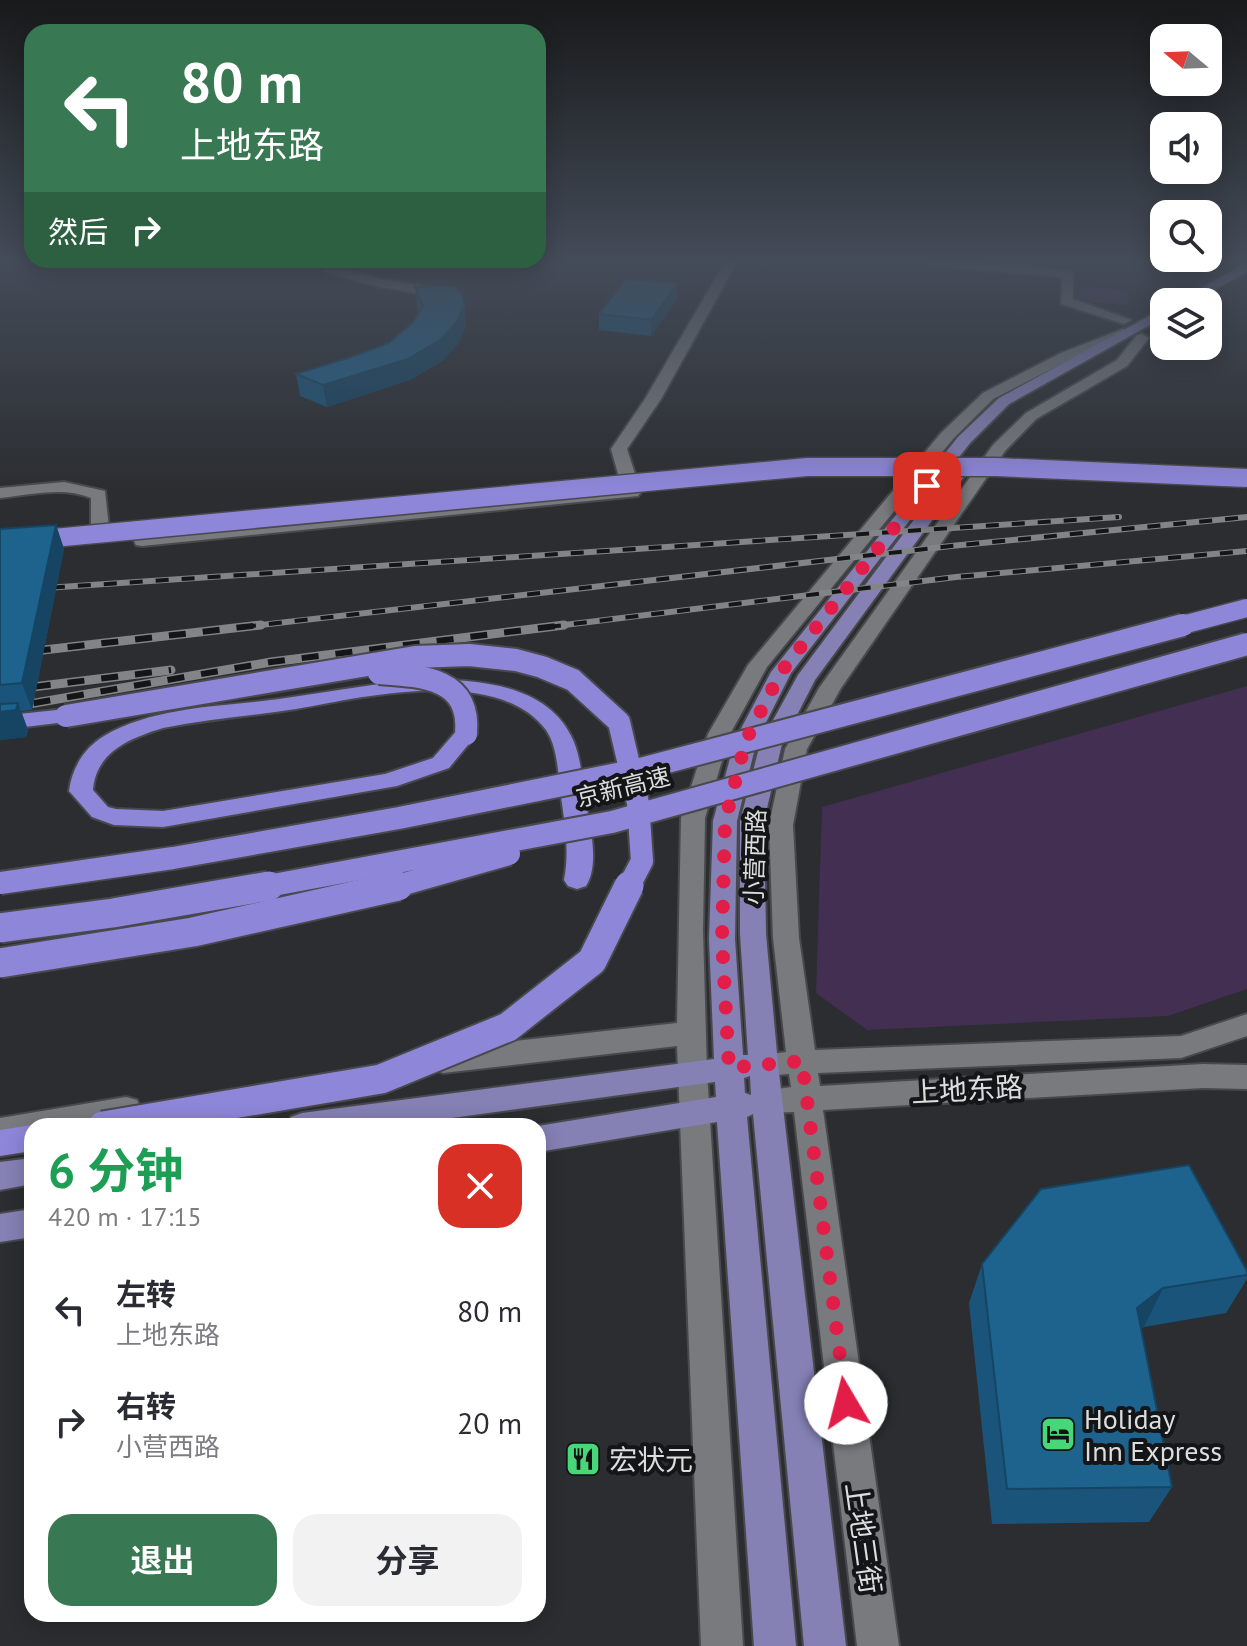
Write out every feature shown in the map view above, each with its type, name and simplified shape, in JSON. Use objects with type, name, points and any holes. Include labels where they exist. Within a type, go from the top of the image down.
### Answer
[{"type":"highway","points":[[0,541],[730,472],[852,464],[1007,465],[1247,478]]},
{"type":"highway","name":"京新高速","points":[[0,883],[188,856],[637,770],[1247,608]]},
{"type":"highway","name":"京新高速","points":[[0,928],[113,913],[275,885],[612,822],[1247,644]]},
{"type":"highway","points":[[0,723],[66,716],[415,657],[469,655],[516,660],[573,680],[619,722],[638,803],[642,861],[592,961],[508,1027],[381,1079],[150,1118]]},
{"type":"highway","points":[[241,686],[320,676],[412,675],[433,680],[467,704],[469,719],[466,734],[441,763],[389,781],[163,819],[114,817],[100,812],[81,791],[81,776],[87,763],[102,748],[121,736],[154,725],[414,686],[456,686],[499,692],[522,699],[555,727],[566,754],[582,862],[577,880]]},
{"type":"highway","points":[[0,963],[229,926],[432,879],[612,822]]},
{"type":"highway","points":[[0,1143],[24,1139]]},
{"type":"main road","name":"小营西路","points":[[731,1107],[722,939],[725,821],[746,740],[781,672],[964,440],[1004,401],[1115,339]]},
{"type":"main road","name":"小营西路","points":[[767,1101],[753,934],[752,821],[771,744],[805,679],[979,445],[1019,406],[1118,339]]},
{"type":"main road","name":"上地东路","points":[[692,1072],[763,1064]]},
{"type":"main road","points":[[360,1118],[692,1072]]},
{"type":"main road","name":"上地东路","points":[[546,1138],[767,1101]]},
{"type":"main road","name":"上地三街","points":[[767,1101],[825,1646]]},
{"type":"main road","points":[[731,1107],[775,1646]]},
{"type":"main road","points":[[0,1176],[24,1172]]},
{"type":"main road","points":[[0,1228],[24,1224]]},
{"type":"street","points":[[0,541],[100,528],[143,534],[142,541],[632,492],[619,449],[653,399],[687,339]]},
{"type":"street","name":"小营西路","points":[[722,1646],[692,1072],[690,930],[693,818],[719,734],[758,665],[947,436],[988,396],[1066,356],[1109,339]]},
{"type":"street","name":"小营西路","points":[[805,1098],[786,938],[781,825],[796,749],[830,688],[999,448],[1031,416],[1122,363],[1127,339]]},
{"type":"street","points":[[0,493],[59,488],[91,490],[99,495],[100,528]]},
{"type":"street","name":"上地东路","points":[[763,1064],[1181,1047],[1247,1025]]},
{"type":"street","points":[[77,1118],[280,1084],[522,1050],[691,1033]]},
{"type":"street","points":[[1181,1047],[1203,1076]]},
{"type":"street","points":[[1203,1076],[1247,1061]]},
{"type":"street","points":[[1203,1076],[1247,1077]]},
{"type":"street","name":"上地东路","points":[[767,1101],[1203,1076]]},
{"type":"street","name":"上地三街","points":[[805,1098],[878,1646]]},
{"type":"street","points":[[0,1131],[24,1127]]},
{"type":"shaded area","points":[[1247,686],[1247,989],[1168,1016],[867,1030],[816,993],[822,807]]},
{"type":"building","points":[[394,339],[441,339],[408,359],[323,385],[296,374],[351,357]]},
{"type":"building","points":[[56,525],[22,683],[0,685],[0,529]]},
{"type":"building","points":[[18,703],[16,710],[0,712],[0,704]]},
{"type":"building","name":"Holiday Inn Express","points":[[1189,1165],[1247,1275],[1163,1288],[1137,1308],[1172,1487],[1007,1489],[982,1264],[1041,1189]]},
{"type":"railway","points":[[0,591],[1119,517]]},
{"type":"railway","points":[[243,627],[951,546],[1247,517]]},
{"type":"railway","points":[[553,626],[956,577],[1247,551]]},
{"type":"railway","points":[[0,655],[261,625]]},
{"type":"railway","points":[[553,626],[564,625]]},
{"type":"railway","points":[[0,709],[271,662],[553,626]]},
{"type":"railway","points":[[548,627],[553,626]]},
{"type":"railway","points":[[0,691],[171,670]]},
{"type":"place","name":"Holiday Inn Express","points":[[1058,1434]]},
{"type":"place","name":"宏状元","points":[[583,1459]]},
{"type":"route","points":[[846,1403],[802,1061],[729,1068],[722,939],[725,821],[746,740],[781,672],[927,486]]}]
